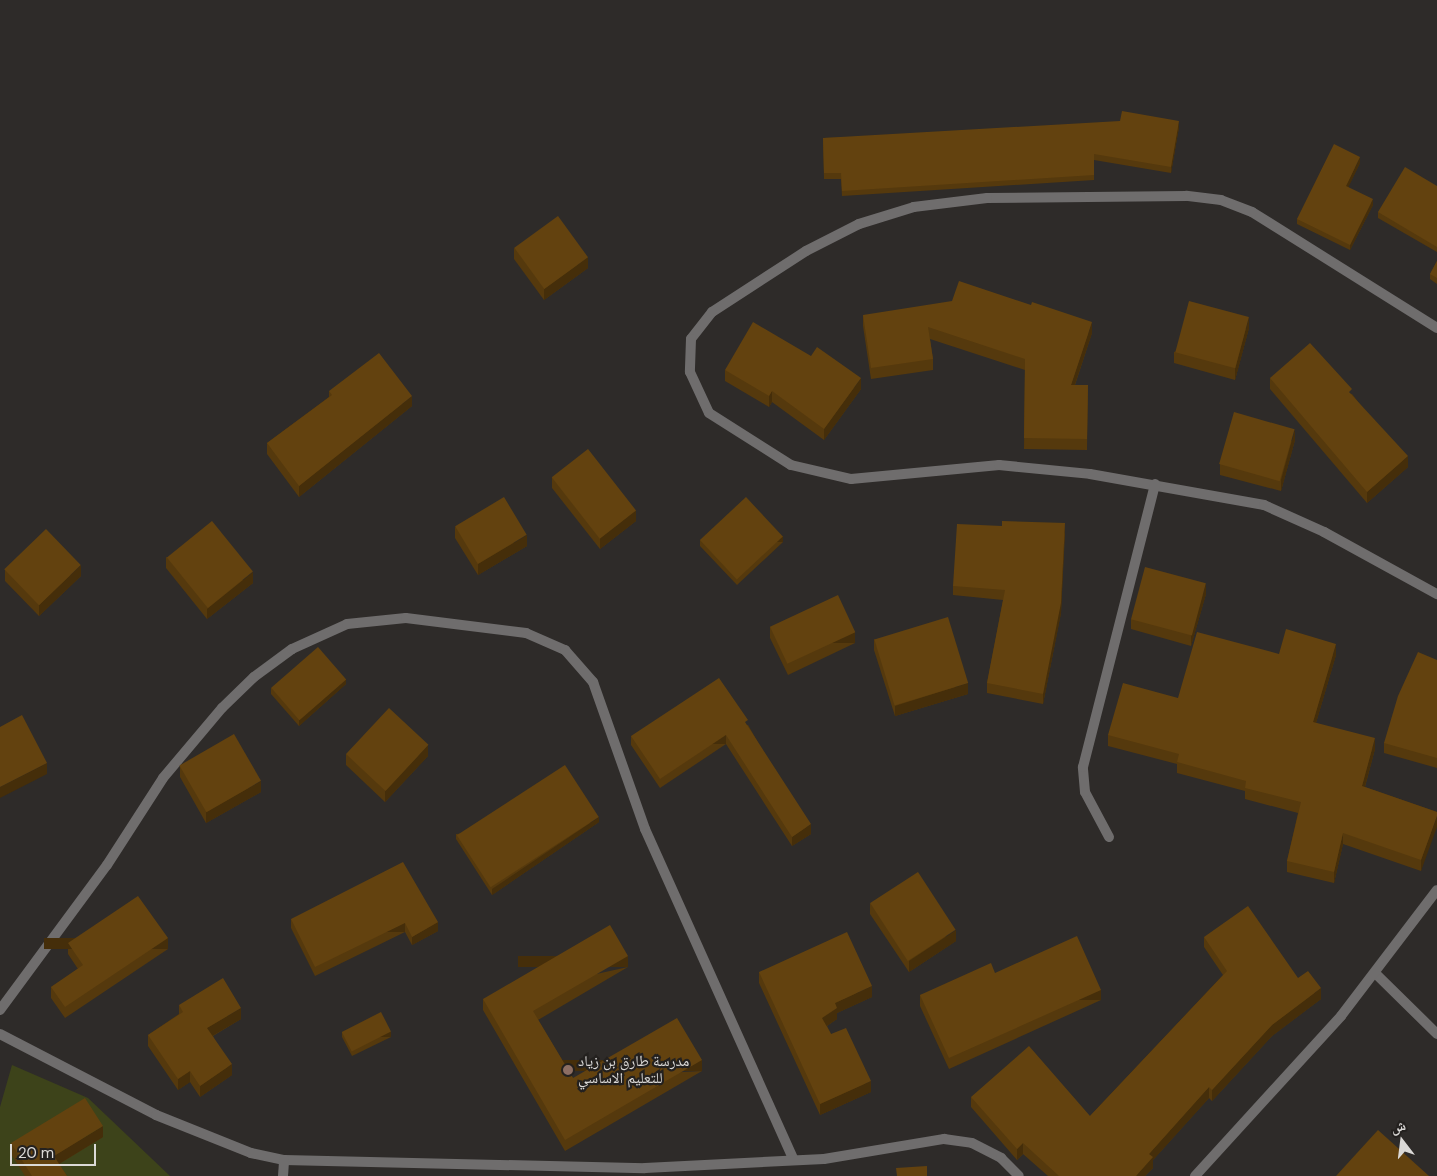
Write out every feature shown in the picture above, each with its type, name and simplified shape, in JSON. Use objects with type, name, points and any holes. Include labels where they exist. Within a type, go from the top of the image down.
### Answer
[{"type":"street","points":[[1437,328],[1252,212],[1221,200],[1186,196],[987,198],[914,207],[859,224],[806,251],[712,312],[691,339],[690,372],[709,413],[791,465],[851,479],[998,465],[1156,484],[1264,505],[1324,532],[1437,594]]},
{"type":"street","points":[[1109,837],[1085,792],[1083,767],[1156,484]]},
{"type":"street","points":[[0,1010],[107,865],[162,778],[222,708],[254,678],[292,650],[347,624],[406,618],[526,633],[565,650],[593,682],[645,829],[794,1160]]},
{"type":"street","points":[[1196,1176],[1288,1077],[1375,973],[1437,890]]},
{"type":"street","points":[[1375,973],[1437,1034]]},
{"type":"street","points":[[0,1034],[156,1115],[251,1153],[284,1160],[646,1168],[824,1159],[944,1139],[972,1143],[1001,1158],[1019,1176]]},
{"type":"street","points":[[282,1176],[284,1160]]},
{"type":"green space","points":[[12,1065],[88,1098],[170,1176],[0,1176],[0,1107]]},
{"type":"building","points":[[1122,111],[1179,121],[1171,167],[1094,154],[1094,175],[842,191],[841,173],[824,173],[823,138],[1120,121]]},
{"type":"building","points":[[1334,144],[1360,157],[1346,186],[1373,199],[1350,245],[1297,219]]},
{"type":"building","points":[[1405,167],[1437,186],[1437,247],[1378,212]]},
{"type":"building","points":[[558,216],[588,257],[544,289],[514,248]]},
{"type":"building","points":[[1437,261],[1437,278],[1430,274]]},
{"type":"building","points":[[959,281],[1031,305],[1032,302],[1092,322],[1071,385],[1088,385],[1087,439],[1024,438],[1025,359],[928,327],[933,359],[871,368],[863,315],[952,301]]},
{"type":"building","points":[[1189,301],[1249,317],[1235,368],[1175,352]]},
{"type":"building","points":[[753,322],[811,356],[817,347],[861,378],[824,429],[772,391],[769,396],[725,370]]},
{"type":"building","points":[[1310,343],[1352,389],[1349,392],[1408,456],[1367,492],[1270,378]]},
{"type":"building","points":[[379,353],[412,396],[299,486],[267,443],[332,395],[329,391]]},
{"type":"building","points":[[1234,412],[1295,429],[1280,481],[1219,464]]},
{"type":"building","points":[[588,449],[636,510],[600,539],[552,477]]},
{"type":"building","points":[[504,497],[527,535],[478,564],[455,526]]},
{"type":"building","points":[[746,497],[783,536],[737,579],[700,540]]},
{"type":"building","points":[[212,521],[253,572],[208,608],[167,558]]},
{"type":"building","points":[[1002,521],[1065,523],[1061,603],[1043,694],[987,683],[1005,590],[953,586],[957,524],[1002,526]]},
{"type":"building","points":[[46,529],[81,565],[39,605],[4,569]]},
{"type":"building","points":[[1145,567],[1206,583],[1192,635],[1131,619]]},
{"type":"building","points":[[838,595],[855,632],[787,664],[770,627]]},
{"type":"building","points":[[948,617],[968,683],[895,705],[874,640]]},
{"type":"building","points":[[1286,629],[1336,644],[1313,722],[1375,738],[1362,786],[1437,812],[1421,860],[1343,833],[1334,872],[1287,861],[1301,802],[1245,788],[1246,781],[1177,762],[1179,754],[1108,735],[1123,683],[1178,698],[1197,632],[1279,654]]},
{"type":"building","points":[[318,647],[346,679],[299,720],[271,688]]},
{"type":"building","points":[[1418,652],[1437,660],[1437,758],[1384,743],[1398,696]]},
{"type":"building","points":[[719,678],[748,720],[745,722],[811,824],[792,837],[726,735],[660,779],[631,736]]},
{"type":"building","points":[[389,708],[428,745],[386,791],[346,754]]},
{"type":"building","points":[[22,715],[47,763],[0,787],[0,727]]},
{"type":"building","points":[[234,734],[261,781],[206,812],[179,766]]},
{"type":"building","points":[[565,765],[599,817],[491,887],[457,835]]},
{"type":"building","points":[[403,862],[438,922],[412,937],[405,923],[315,967],[291,919]]},
{"type":"building","points":[[918,872],[956,930],[908,961],[870,903]]},
{"type":"building","points":[[138,896],[168,938],[65,1007],[51,987],[83,965],[68,943]]},
{"type":"building","points":[[1248,906],[1298,978],[1308,971],[1321,988],[1272,1025],[1212,1090],[1209,1087],[1149,1154],[1153,1157],[1136,1176],[1059,1176],[1023,1143],[1017,1149],[971,1097],[1029,1046],[1090,1116],[1227,971],[1204,937]]},
{"type":"building","points":[[610,925],[628,956],[533,1011],[573,1078],[677,1018],[702,1060],[565,1140],[483,999]]},
{"type":"building","points":[[847,932],[872,986],[835,1003],[837,1008],[822,1018],[831,1034],[846,1028],[871,1081],[820,1104],[759,972]]},
{"type":"building","points":[[1077,936],[1101,990],[949,1058],[920,995],[991,963],[995,973]]},
{"type":"building","points":[[223,978],[241,1008],[207,1028],[232,1064],[200,1086],[190,1071],[178,1079],[148,1035],[183,1012],[179,1005]]},
{"type":"building","points":[[381,1012],[391,1032],[352,1052],[342,1032]]},
{"type":"building","points":[[85,1098],[103,1126],[54,1156],[67,1176],[32,1176],[11,1143]]},
{"type":"building","points":[[1378,1130],[1429,1176],[1336,1176]]},
{"type":"building","points":[[927,1166],[927,1176],[897,1176],[896,1168]]},
{"type":"place","name":"مدرسة طارق بن زياد للتعليم الاساسي","points":[[568,1070]]}]
